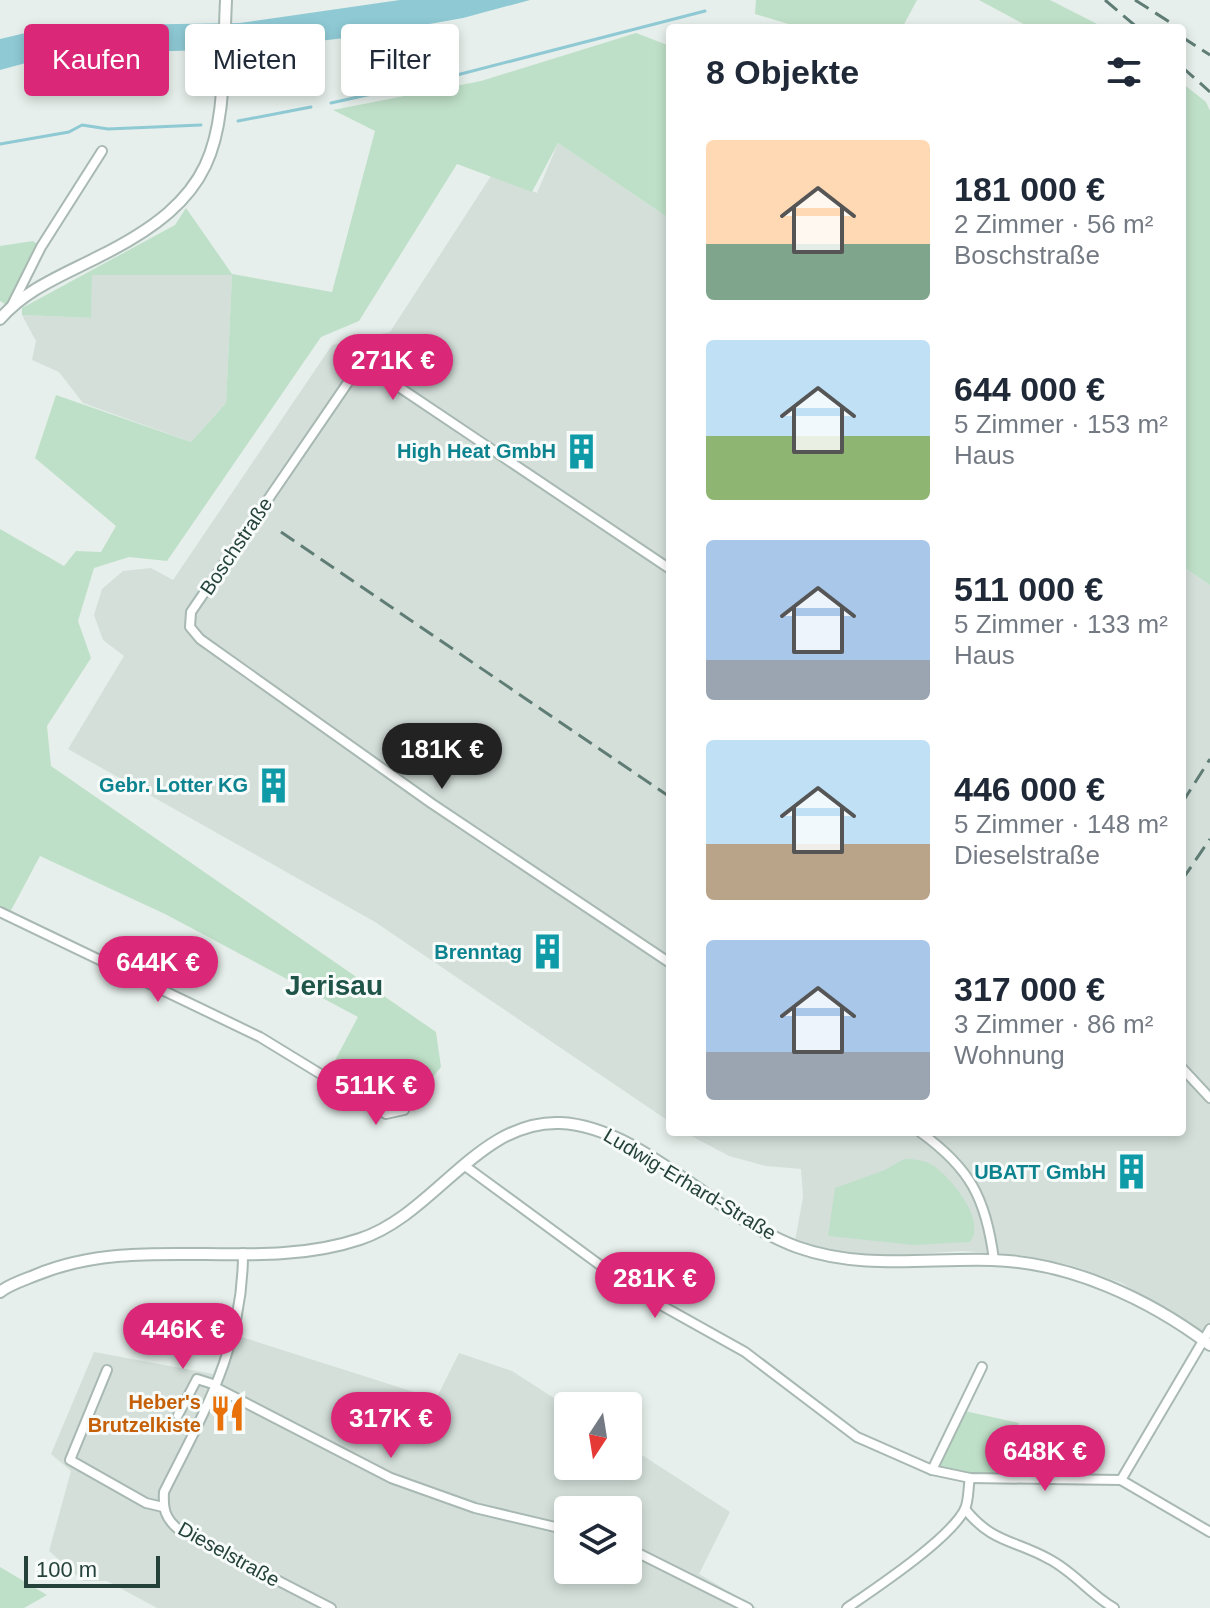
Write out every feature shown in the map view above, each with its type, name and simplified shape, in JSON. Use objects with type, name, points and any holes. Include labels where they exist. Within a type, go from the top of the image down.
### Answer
[{"type":"street","points":[[10,307],[35,289],[138,237],[164,220],[188,197],[215,143],[222,102],[226,0]]},
{"type":"street","points":[[0,319],[102,151]]},
{"type":"street","name":"Boschstraße","points":[[666,566],[378,373],[364,370],[351,378],[191,612],[190,627],[200,639],[431,803],[666,960]]},
{"type":"street","points":[[0,912],[260,1037],[386,1114],[404,1110]]},
{"type":"street","points":[[1186,1072],[1210,1098]]},
{"type":"street","name":"Ludwig-Erhard-Straße","points":[[0,1292],[58,1265],[111,1255],[322,1249],[362,1239],[402,1220],[512,1131],[558,1123],[594,1127],[633,1148],[738,1217],[793,1246],[833,1258],[884,1263],[994,1260],[1068,1272],[1116,1290],[1206,1342]]},
{"type":"street","points":[[926,1136],[953,1156],[976,1188],[989,1224],[994,1260]]},
{"type":"street","points":[[465,1166],[634,1290],[745,1352],[857,1437],[932,1470],[970,1478],[1121,1480],[1210,1532]]},
{"type":"street","name":"Dieselstraße","points":[[243,1253],[243,1293],[237,1330],[215,1386],[164,1492],[163,1507],[168,1521],[178,1529],[331,1608]]},
{"type":"street","points":[[1121,1480],[1206,1342],[1210,1329]]},
{"type":"street","points":[[932,1470],[982,1367]]},
{"type":"street","points":[[107,1370],[70,1460],[146,1503],[163,1507]]},
{"type":"street","points":[[178,1415],[197,1379],[391,1478],[475,1508],[554,1527]]},
{"type":"street","points":[[847,1608],[924,1552],[965,1509],[970,1478]]},
{"type":"street","points":[[965,1509],[990,1535],[1047,1557],[1082,1580],[1114,1608]]},
{"type":"street","points":[[642,1555],[748,1608]]},
{"type":"shaded area","points":[[558,143],[666,216],[666,1119],[375,922],[68,749],[124,656],[103,640],[94,615],[102,589],[123,571],[151,568],[173,580],[332,345],[390,332],[491,176],[537,193]]},
{"type":"shaded area","points":[[91,275],[232,275],[226,403],[191,442],[83,403],[59,372],[32,360],[36,341],[22,315],[90,318]]},
{"type":"shaded area","points":[[1186,569],[1210,585],[1210,1339],[1122,1283],[1070,1265],[1021,1255],[963,1251],[865,1257],[839,1254],[795,1241],[803,1197],[801,1169],[766,1166],[729,1156],[692,1136],[1186,1136]]},
{"type":"shaded area","points":[[229,1333],[436,1399],[459,1353],[512,1371],[554,1398],[554,1480],[642,1480],[642,1455],[730,1512],[699,1574],[757,1608],[157,1608],[107,1581],[83,1581],[49,1551],[71,1471],[51,1454],[94,1352],[213,1374]]},
{"type":"green space","points":[[756,0],[917,0],[904,24],[789,24],[755,14]]},
{"type":"green space","points":[[979,0],[1050,0],[1097,24],[1024,24]]},
{"type":"green space","points":[[636,33],[666,44],[666,216],[558,143],[532,192],[457,164],[359,321],[321,337],[167,561],[129,557],[94,568],[78,621],[91,658],[47,726],[51,766],[436,1032],[441,1067],[426,1086],[405,1086],[366,1094],[326,1077],[358,1017],[165,914],[40,856],[8,916],[0,912],[0,529],[64,566],[76,551],[101,552],[116,526],[35,458],[56,395],[191,442],[226,403],[232,275],[92,275],[91,318],[22,315],[22,308],[175,225],[186,208],[232,274],[332,292],[375,131],[333,110],[404,96],[459,96],[459,85]]},
{"type":"green space","points":[[1186,86],[1206,102],[1210,111],[1210,585],[1186,569]]},
{"type":"green space","points":[[33,241],[41,247],[10,307],[0,301],[0,246]]},
{"type":"green space","points":[[904,1159],[931,1164],[958,1190],[974,1223],[970,1242],[913,1245],[828,1236],[835,1188],[885,1170]]},
{"type":"green space","points":[[960,1410],[1019,1423],[992,1478],[932,1470]]},
{"type":"green space","points":[[0,1567],[47,1595],[24,1608],[0,1608]]},
{"type":"water","points":[[400,0],[530,0],[429,24],[341,24],[341,38],[325,40],[325,24],[185,24],[185,51],[169,51],[169,24],[240,23]]},
{"type":"water","points":[[24,33],[24,63],[0,70],[0,39]]},
{"type":"waterway","points":[[331,103],[457,75],[705,11]]},
{"type":"waterway","points":[[238,121],[311,107]]},
{"type":"waterway","points":[[0,144],[69,132],[82,125],[108,129],[201,125]]},
{"type":"railway","points":[[1105,0],[1133,24]]},
{"type":"railway","points":[[1135,0],[1173,24]]},
{"type":"railway","points":[[1186,40],[1210,55]]},
{"type":"railway","points":[[1186,71],[1210,92]]},
{"type":"railway","points":[[281,532],[666,794]]},
{"type":"railway","points":[[1186,797],[1210,759]]},
{"type":"railway","points":[[1186,874],[1210,839]]},
{"type":"place","name":"High Heat GmbH","points":[[582,451]]},
{"type":"place","name":"Gebr. Lotter KG","points":[[274,785]]},
{"type":"place","name":"Brenntag","points":[[548,952]]},
{"type":"place","name":"UBATT GmbH","points":[[1132,1172]]},
{"type":"place","name":"Heber's Brutzelkiste","points":[[227,1414]]},
{"type":"district","name":"Jerisau","points":[[334,985]]}]
